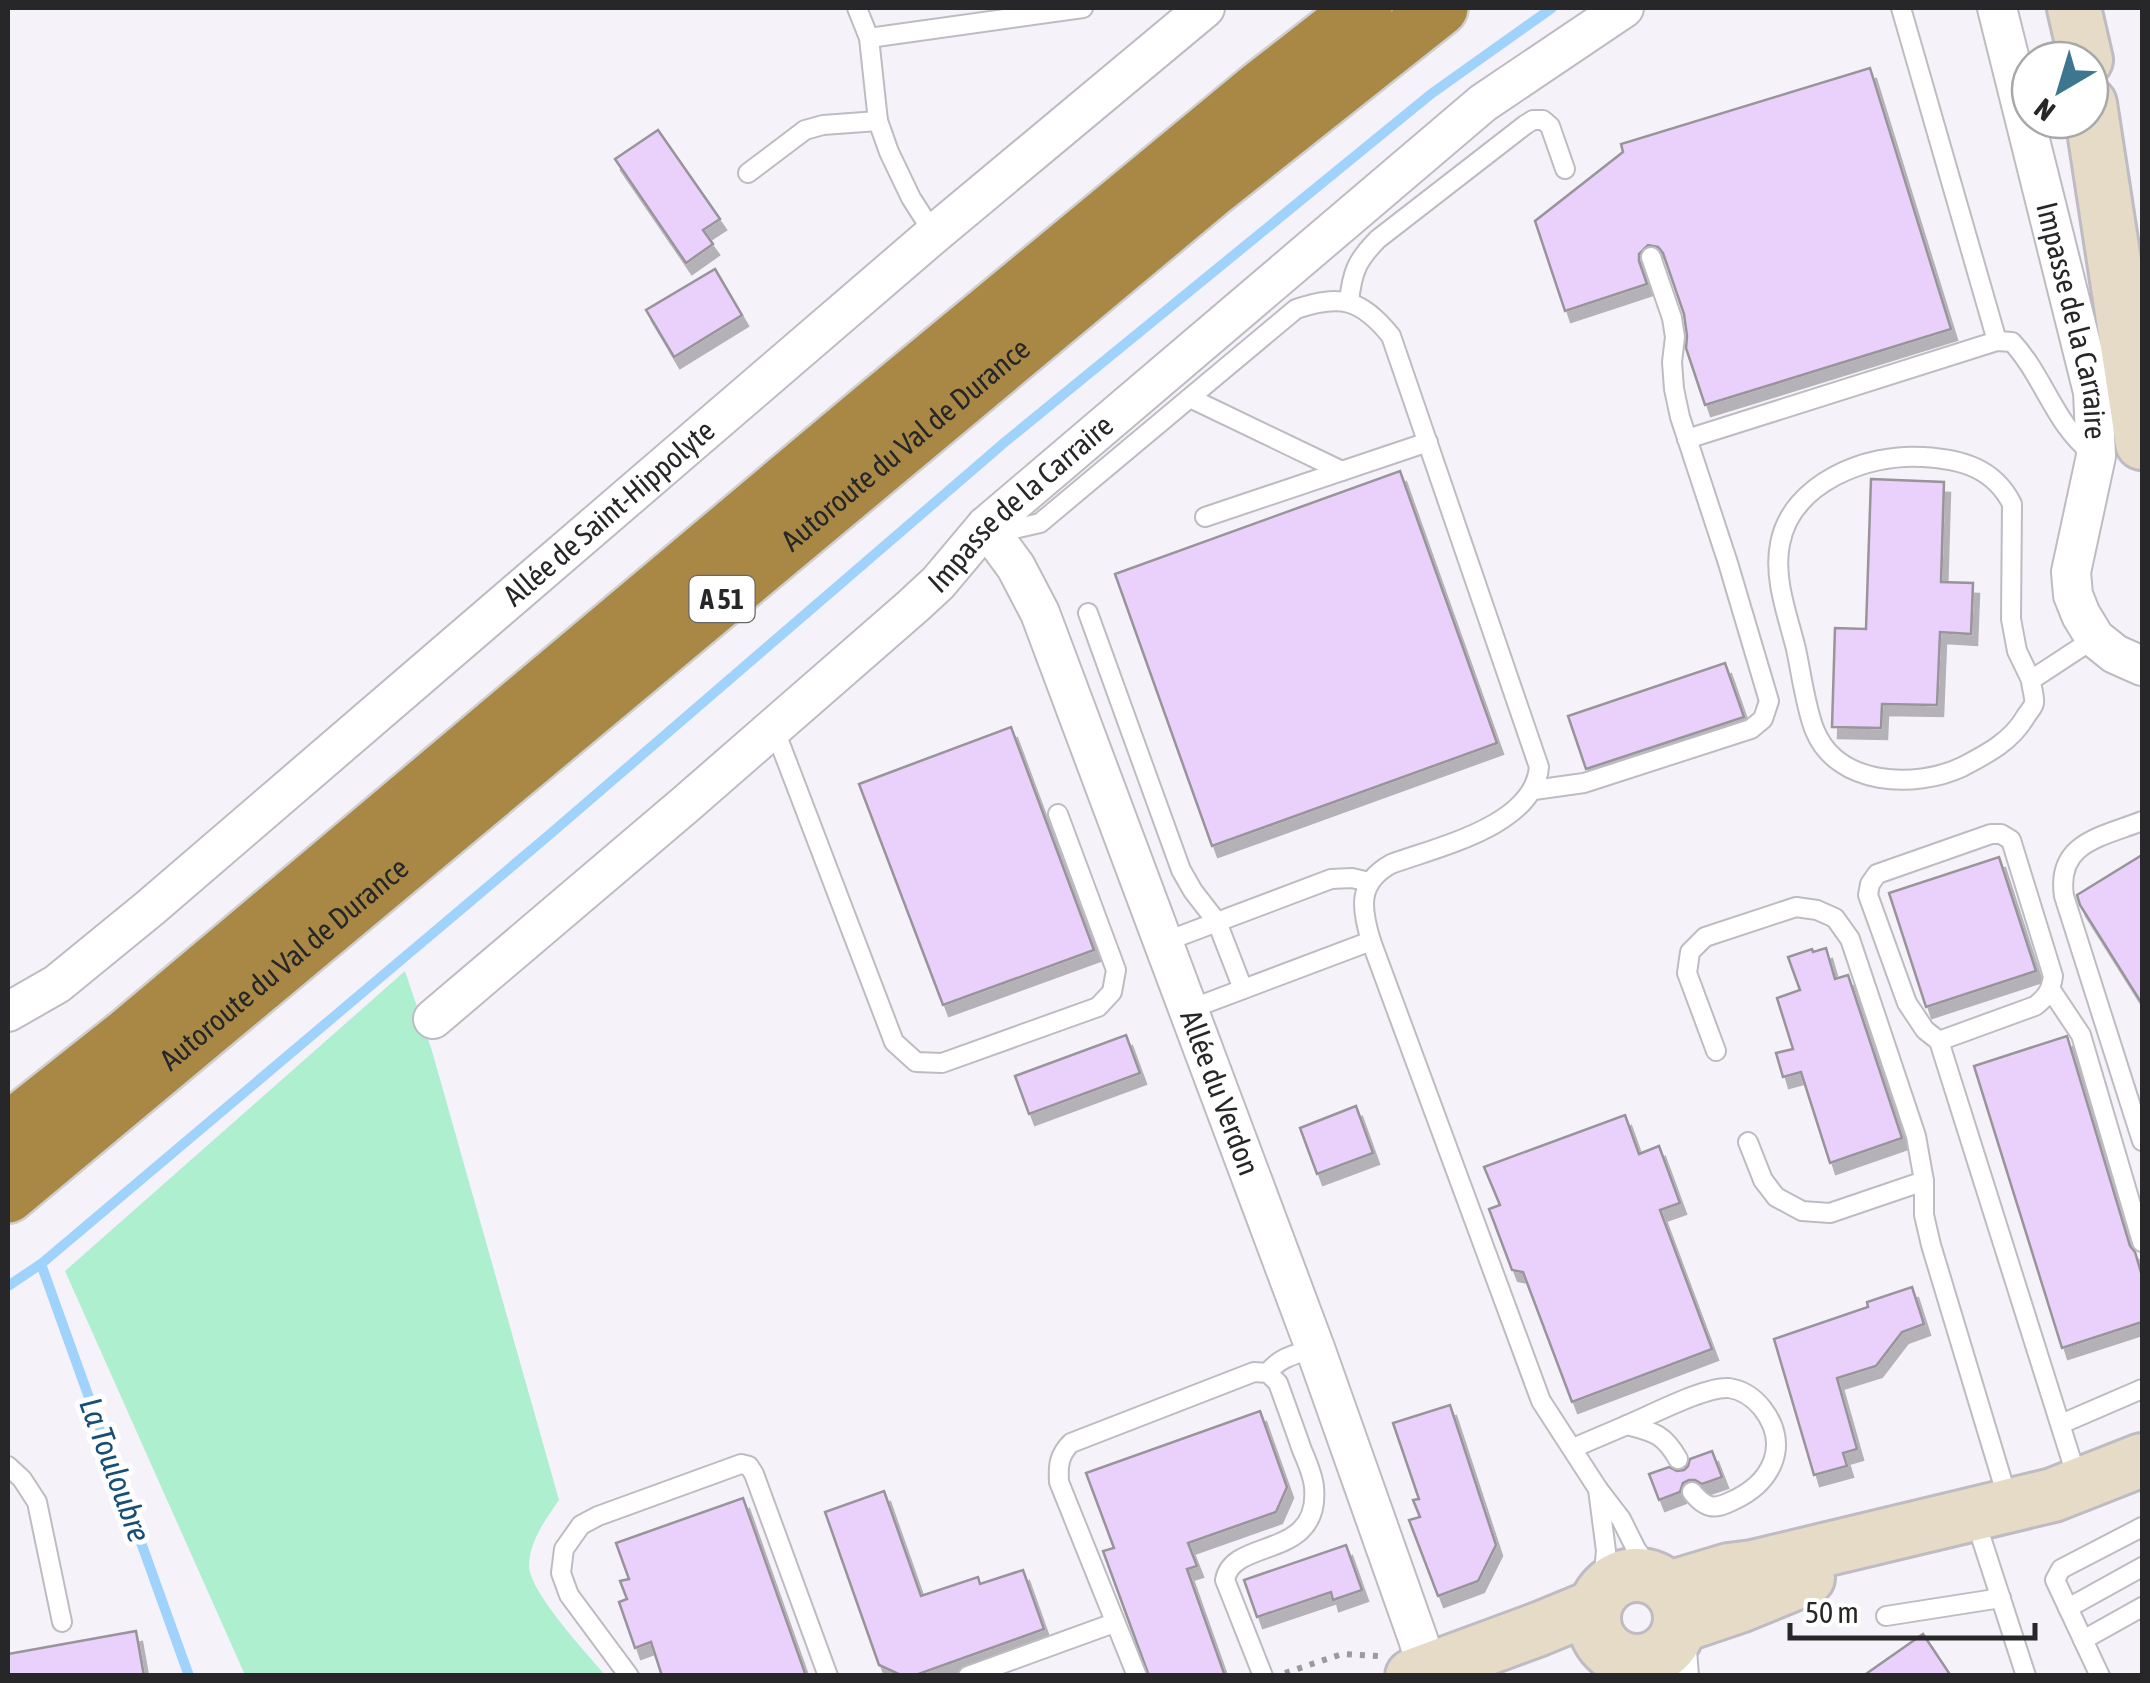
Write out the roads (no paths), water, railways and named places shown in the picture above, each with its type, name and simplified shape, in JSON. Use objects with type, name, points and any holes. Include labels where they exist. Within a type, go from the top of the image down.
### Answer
[{"type":"highway","name":"Autoroute du Val de Durance","points":[[8,1131],[129,1035],[886,398],[1244,102],[1364,8]]},
{"type":"highway","name":"Autoroute du Val de Durance","points":[[8,1195],[1212,189],[1440,8]]},
{"type":"main road","points":[[2093,140],[2119,450]]},
{"type":"main road","points":[[2105,140],[2142,299]]},
{"type":"main road","points":[[1672,1621],[1729,1570],[2053,1495],[2142,1460]]},
{"type":"main road","points":[[1409,1668],[1540,1629],[1612,1637],[1647,1660],[1658,1656],[1668,1648],[1672,1621],[1646,1575],[1621,1578],[1612,1637]]},
{"type":"main road","points":[[1486,1676],[1612,1637]]},
{"type":"street","name":"Allée de Saint-Hippolyte","points":[[8,1012],[57,984],[150,908],[1202,8]]},
{"type":"street","name":"Impasse de la Carraire","points":[[433,1020],[938,583],[986,526],[1483,103],[1624,8]]},
{"type":"street","name":"Impasse de la Carraire","points":[[1996,8],[2094,392],[2119,450],[2088,504],[2072,572],[2073,595],[2096,638]]},
{"type":"street","name":"Allée du Verdon","points":[[986,526],[1016,567],[1040,613],[1315,1348],[1418,1640],[1409,1668]]},
{"type":"street","points":[[2096,638],[2115,654],[2142,666]]},
{"type":"lane","points":[[856,8],[868,38],[878,120],[889,152],[934,234]]},
{"type":"lane","points":[[868,38],[1083,8]]},
{"type":"lane","points":[[1901,8],[1997,341]]},
{"type":"lane","points":[[748,174],[805,130],[878,120]]},
{"type":"lane","points":[[1349,302],[1360,257],[1378,239],[1533,120],[1543,120],[1550,126],[1565,169]]},
{"type":"lane","points":[[1534,790],[1584,783],[1751,729],[1763,719],[1770,701],[1687,439],[1674,389],[1672,318],[1652,257]]},
{"type":"lane","points":[[986,526],[1014,530],[1040,522],[1296,309],[1322,300],[1349,302],[1374,314],[1392,336],[1539,768],[1534,790],[1496,824],[1378,871],[1369,882],[1362,913],[1531,1378],[1554,1424],[1620,1519],[1672,1621]]},
{"type":"lane","points":[[1687,439],[1997,341],[2012,342],[2026,358],[2076,440],[2119,450]]},
{"type":"lane","points":[[1190,398],[1342,471]]},
{"type":"lane","points":[[1205,518],[1428,442]]},
{"type":"lane","points":[[1906,455],[1952,458],[1985,472],[2004,489],[2012,504],[2010,619],[2017,651],[2030,680],[2034,703],[2020,726],[1992,752],[1954,770],[1918,778],[1881,780],[1850,769],[1830,755],[1815,732],[1778,574],[1780,545],[1789,516],[1806,496],[1834,476],[1866,462],[1906,455]]},
{"type":"lane","points":[[1088,613],[1181,870],[1217,922],[1243,989]]},
{"type":"lane","points":[[2030,680],[2096,638]]},
{"type":"lane","points":[[774,727],[894,1042],[916,1062],[942,1063],[1098,1007],[1112,992],[1116,970],[1058,814]]},
{"type":"lane","points":[[2142,822],[2080,846],[2067,859],[2062,880],[2142,1140]]},
{"type":"lane","points":[[1939,1041],[2035,1006],[2051,990],[2053,976],[2011,840],[2002,834],[1991,834],[1877,874],[1868,895],[1907,1003],[1925,1030],[1939,1041],[2079,1484]]},
{"type":"lane","points":[[1164,942],[1331,878],[1369,882]]},
{"type":"lane","points":[[1716,1051],[1686,973],[1690,952],[1705,936],[1796,907],[1835,918],[1850,939],[1916,1136],[1924,1181],[1924,1215],[1980,1513],[2026,1676]]},
{"type":"lane","points":[[1188,1010],[1371,941]]},
{"type":"lane","points":[[2051,990],[2081,1034],[2142,1242]]},
{"type":"lane","points":[[1748,1142],[1763,1180],[1776,1197],[1802,1211],[1830,1214],[1924,1181]]},
{"type":"lane","points":[[1268,1373],[1282,1359],[1315,1348]]},
{"type":"lane","points":[[1136,1676],[1059,1482],[1062,1453],[1071,1443],[1254,1372],[1268,1373],[1278,1382],[1314,1482],[1315,1507],[1306,1525],[1292,1538],[1234,1562],[1226,1570],[1224,1580],[1263,1676]]},
{"type":"lane","points":[[1573,1448],[1710,1390],[1728,1388],[1744,1392],[1758,1402],[1774,1424],[1776,1448],[1771,1468],[1748,1494],[1720,1506],[1700,1502],[1692,1492]]},
{"type":"lane","points":[[2060,1424],[2142,1389]]},
{"type":"lane","points":[[1627,1425],[1654,1432],[1669,1443],[1678,1459]]},
{"type":"lane","points":[[629,1676],[569,1595],[561,1573],[564,1549],[581,1525],[598,1516],[741,1464],[749,1466],[754,1474],[828,1676]]},
{"type":"lane","points":[[8,1466],[37,1502],[62,1622]]},
{"type":"lane","points":[[1598,1489],[1612,1637]]},
{"type":"lane","points":[[2100,1676],[2055,1580],[2061,1569],[2142,1527]]},
{"type":"lane","points":[[2068,1608],[2142,1567]]},
{"type":"lane","points":[[1886,1616],[2001,1598]]},
{"type":"lane","points":[[2083,1640],[2142,1608]]},
{"type":"lane","points":[[968,1676],[1114,1622]]},
{"type":"waterway","points":[[8,1286],[41,1264],[549,835],[1005,442],[1431,94],[1552,8]]},
{"type":"waterway","name":"La Touloubre","points":[[41,1264],[189,1676]]}]
